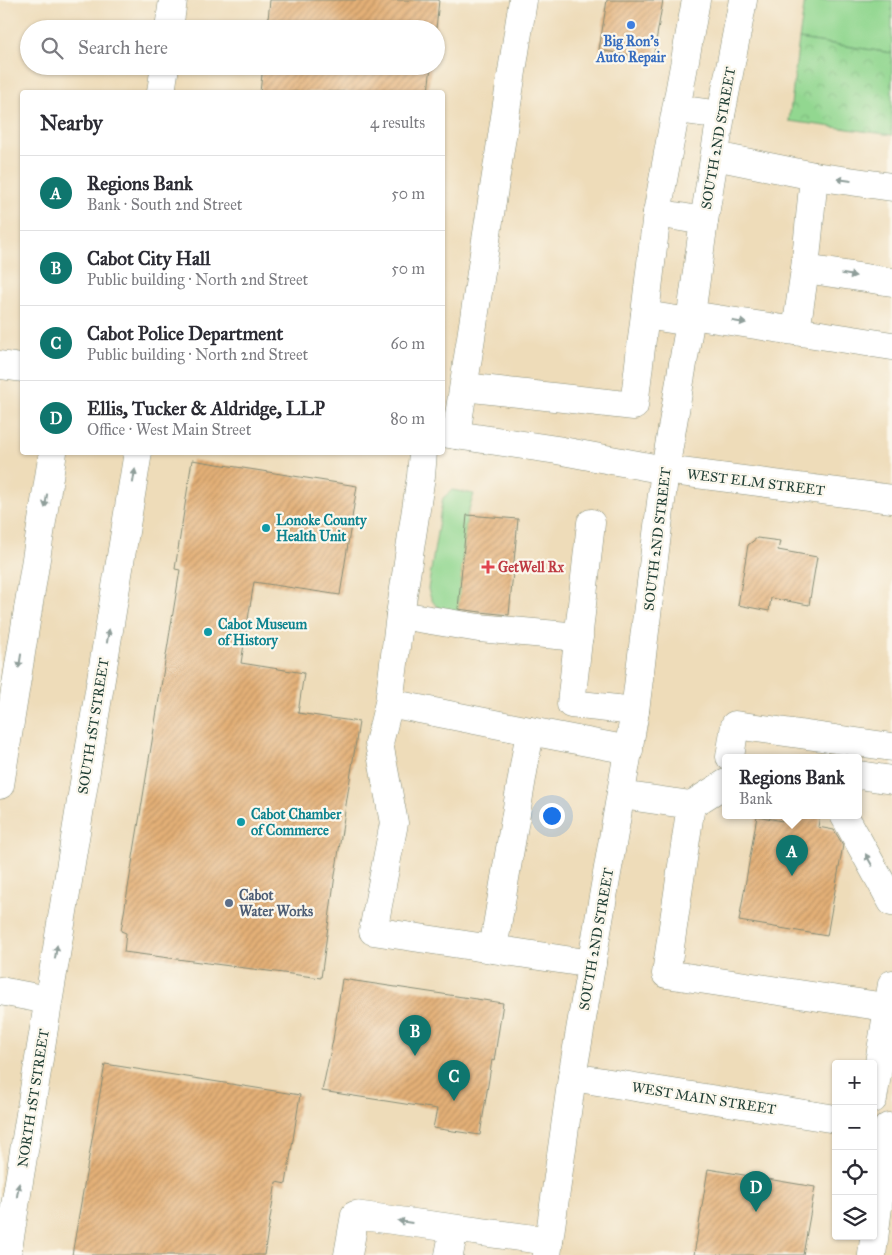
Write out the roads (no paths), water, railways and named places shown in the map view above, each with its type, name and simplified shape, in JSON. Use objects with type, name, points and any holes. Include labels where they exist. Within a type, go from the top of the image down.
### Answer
[{"type":"street","points":[[170,20],[173,0]]},
{"type":"street","points":[[449,434],[457,377],[523,0]]},
{"type":"street","points":[[457,377],[634,406],[658,213],[696,0]]},
{"type":"street","name":"SOUTH 2ND STREET","points":[[548,1248],[572,1078],[636,711],[666,470],[704,221],[721,115],[743,0]]},
{"type":"street","points":[[161,90],[163,75]]},
{"type":"street","points":[[676,109],[721,115]]},
{"type":"street","points":[[715,156],[814,176],[892,187]]},
{"type":"street","points":[[796,331],[805,269],[814,176]]},
{"type":"street","points":[[658,213],[704,221]]},
{"type":"street","points":[[805,269],[892,282]]},
{"type":"street","points":[[645,315],[690,318],[796,331],[892,346]]},
{"type":"street","points":[[0,364],[20,368]]},
{"type":"street","name":"WEST ELM STREET","points":[[449,434],[557,450],[666,470],[892,499]]},
{"type":"street","points":[[0,785],[54,455]]},
{"type":"street","name":"SOUTH 1ST STREET","points":[[48,1000],[138,455]]},
{"type":"street","points":[[423,455],[389,703],[379,743],[394,823],[373,931],[592,964]]},
{"type":"street","points":[[591,523],[571,704],[636,711]]},
{"type":"street","points":[[400,615],[479,628],[579,637]]},
{"type":"street","points":[[389,703],[629,750]]},
{"type":"street","points":[[730,754],[735,724],[892,747]]},
{"type":"street","points":[[493,949],[530,731]]},
{"type":"street","points":[[862,775],[892,780]]},
{"type":"street","points":[[622,795],[691,806],[722,786]]},
{"type":"street","points":[[691,806],[666,974],[891,1000],[877,1078]]},
{"type":"street","points":[[846,819],[892,902]]},
{"type":"street","points":[[0,991],[48,1000]]},
{"type":"street","name":"NORTH 1ST STREET","points":[[7,1255],[48,1000]]},
{"type":"street","name":"WEST MAIN STREET","points":[[572,1078],[832,1118]]},
{"type":"street","points":[[873,1255],[884,1127]]},
{"type":"street","points":[[348,1255],[356,1215],[451,1242],[548,1248]]},
{"type":"place","name":"Big Ron's Auto Repair","points":[[631,25]]},
{"type":"place","name":"Lonoke County Health Unit","points":[[266,528]]},
{"type":"place","name":"GetWell Rx","points":[[488,567]]},
{"type":"place","name":"Cabot Museum of History","points":[[208,632]]},
{"type":"place","name":"Cabot Chamber of Commerce","points":[[241,822]]},
{"type":"place","name":"Regions Bank","points":[[792,876]]},
{"type":"place","name":"Cabot Water Works","points":[[229,903]]},
{"type":"place","name":"Cabot City Hall","points":[[415,1056]]},
{"type":"place","name":"Cabot Police Department","points":[[454,1101]]},
{"type":"place","name":"Ellis, Tucker & Aldridge, LLP","points":[[756,1212]]}]
